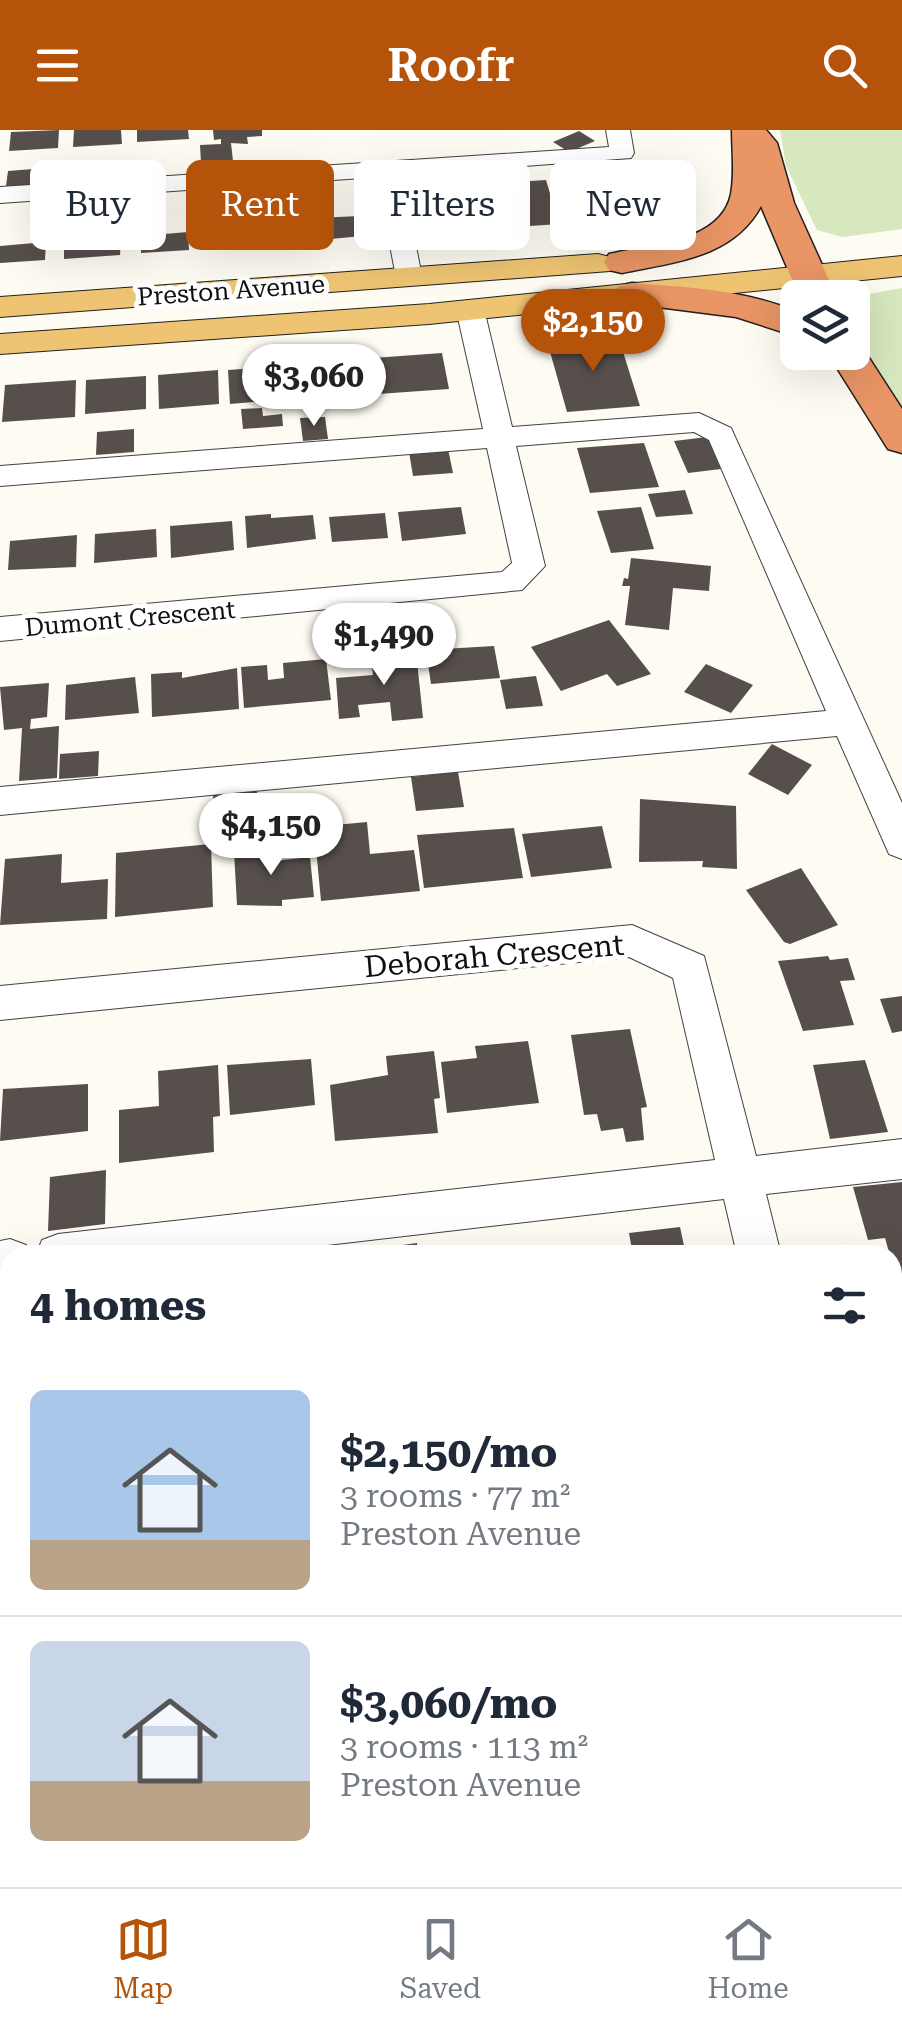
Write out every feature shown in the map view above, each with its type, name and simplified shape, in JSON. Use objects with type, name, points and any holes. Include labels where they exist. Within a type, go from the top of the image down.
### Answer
[{"type":"highway","points":[[627,278],[701,244],[730,224],[746,200],[749,130]]},
{"type":"highway","points":[[757,130],[764,164],[808,273]]},
{"type":"highway","points":[[627,278],[780,318]]},
{"type":"highway","points":[[845,370],[891,424]]},
{"type":"highway","points":[[857,370],[891,424]]},
{"type":"main road","name":"Preston Avenue","points":[[808,273],[902,239]]},
{"type":"main road","name":"Preston Avenue","points":[[0,307],[462,273],[627,278],[902,266]]},
{"type":"main road","name":"Preston Avenue","points":[[329,320],[456,293],[462,273]]},
{"type":"main road","name":"Preston Avenue","points":[[0,344],[470,309],[627,278]]},
{"type":"street","points":[[520,160],[622,153],[618,130]]},
{"type":"street","points":[[0,195],[354,171]]},
{"type":"street","points":[[404,250],[409,277]]},
{"type":"street","name":"Dumont Crescent","points":[[0,629],[512,582],[529,566],[470,309]]},
{"type":"street","points":[[0,476],[699,422],[722,435],[902,844]]},
{"type":"street","points":[[0,801],[848,722]]},
{"type":"street","name":"Deborah Crescent","points":[[0,1003],[632,941],[690,968],[757,1245]]},
{"type":"street","points":[[147,1245],[902,1160]]},
{"type":"green space","points":[[780,130],[902,130],[902,229],[842,237],[817,230],[786,166]]},
{"type":"green space","points":[[902,288],[902,419],[870,369],[870,294]]},
{"type":"building","points":[[59,130],[58,148],[9,151],[11,132]]},
{"type":"building","points":[[74,130],[121,130],[122,144],[73,147]]},
{"type":"building","points":[[137,130],[188,130],[189,139],[137,142]]},
{"type":"building","points":[[213,130],[262,130],[262,136],[247,137],[248,144],[231,143],[233,160],[201,160],[200,145],[221,144],[221,139],[214,140]]},
{"type":"building","points":[[579,131],[595,141],[569,152],[553,142]]},
{"type":"building","points":[[30,169],[30,185],[6,186],[8,171]]},
{"type":"building","points":[[546,180],[550,225],[530,226],[530,181]]},
{"type":"building","points":[[354,216],[354,237],[334,239],[334,217]]},
{"type":"building","points":[[186,232],[189,250],[141,253],[166,250],[166,234]]},
{"type":"building","points":[[30,243],[30,250],[46,250],[45,260],[0,263],[0,246]]},
{"type":"building","points":[[64,250],[120,250],[120,255],[64,259]]},
{"type":"building","points":[[618,336],[640,406],[567,412],[547,341]]},
{"type":"building","points":[[442,353],[449,389],[378,394],[373,358]]},
{"type":"building","points":[[365,358],[371,394],[301,399],[297,364]]},
{"type":"building","points":[[287,366],[291,399],[230,404],[228,370]]},
{"type":"building","points":[[218,370],[219,404],[159,409],[158,375]]},
{"type":"building","points":[[146,376],[146,409],[85,414],[86,380]]},
{"type":"building","points":[[76,380],[75,417],[2,422],[5,385]]},
{"type":"building","points":[[262,408],[263,416],[282,414],[283,426],[243,429],[241,409]]},
{"type":"building","points":[[325,417],[328,439],[303,441],[300,418]]},
{"type":"building","points":[[134,429],[134,452],[96,455],[97,432]]},
{"type":"building","points":[[707,437],[721,469],[688,473],[674,441]]},
{"type":"building","points":[[644,443],[659,487],[590,493],[577,448]]},
{"type":"building","points":[[448,449],[453,473],[413,476],[409,452]]},
{"type":"building","points":[[685,490],[693,514],[656,517],[648,494]]},
{"type":"building","points":[[461,507],[466,534],[402,541],[398,512]]},
{"type":"building","points":[[641,507],[654,549],[611,553],[597,511]]},
{"type":"building","points":[[385,513],[388,538],[332,542],[329,517]]},
{"type":"building","points":[[271,514],[271,518],[313,515],[316,539],[247,548],[245,516]]},
{"type":"building","points":[[232,521],[234,550],[171,558],[170,526]]},
{"type":"building","points":[[156,529],[157,557],[94,563],[95,534]]},
{"type":"building","points":[[77,535],[76,567],[8,570],[10,541]]},
{"type":"building","points":[[631,558],[711,566],[709,591],[673,588],[669,630],[625,625],[630,586],[622,586],[624,578],[628,579]]},
{"type":"building","points":[[609,620],[651,674],[617,686],[607,674],[561,691],[531,647]]},
{"type":"building","points":[[494,646],[500,678],[431,684],[426,650]]},
{"type":"building","points":[[416,652],[423,718],[392,721],[390,702],[358,705],[360,717],[339,719],[336,678],[373,675],[371,656]]},
{"type":"building","points":[[326,659],[331,700],[244,708],[241,667],[267,665],[268,680],[284,678],[283,663]]},
{"type":"building","points":[[706,664],[753,685],[731,713],[684,692]]},
{"type":"building","points":[[237,668],[239,709],[152,717],[151,674],[182,672],[182,678]]},
{"type":"building","points":[[536,676],[543,706],[506,709],[500,680]]},
{"type":"building","points":[[135,677],[139,713],[65,720],[66,685]]},
{"type":"building","points":[[49,683],[47,717],[31,719],[30,729],[59,726],[57,778],[19,781],[22,728],[4,730],[0,687]]},
{"type":"building","points":[[772,744],[812,765],[788,795],[748,774]]},
{"type":"building","points":[[99,751],[98,776],[59,779],[60,754]]},
{"type":"building","points":[[458,772],[464,807],[416,811],[411,777]]},
{"type":"building","points":[[257,790],[259,821],[215,826],[213,794]]},
{"type":"building","points":[[640,799],[736,806],[737,869],[702,867],[703,861],[639,862]]},
{"type":"building","points":[[367,822],[370,854],[414,850],[420,891],[321,901],[314,827]]},
{"type":"building","points":[[602,826],[612,868],[531,877],[522,834]]},
{"type":"building","points":[[514,828],[523,878],[424,888],[417,835]]},
{"type":"building","points":[[211,844],[213,907],[115,917],[116,853]]},
{"type":"building","points":[[272,848],[274,861],[310,857],[314,897],[282,900],[282,906],[237,905],[234,852]]},
{"type":"building","points":[[62,854],[61,883],[108,879],[107,919],[0,925],[5,859]]},
{"type":"building","points":[[801,868],[838,925],[790,944],[784,942],[746,890]]},
{"type":"building","points":[[828,956],[830,960],[848,958],[855,980],[840,981],[854,1025],[803,1031],[778,961]]},
{"type":"building","points":[[902,996],[902,1031],[892,1033],[880,999]]},
{"type":"building","points":[[630,1029],[647,1107],[641,1108],[644,1140],[626,1142],[623,1128],[601,1131],[597,1114],[584,1115],[571,1035]]},
{"type":"building","points":[[528,1041],[539,1103],[447,1113],[441,1062],[477,1058],[475,1046]]},
{"type":"building","points":[[434,1051],[440,1098],[434,1099],[438,1133],[335,1141],[330,1085],[388,1075],[386,1056]]},
{"type":"building","points":[[311,1059],[315,1105],[230,1115],[227,1065]]},
{"type":"building","points":[[865,1060],[888,1132],[830,1139],[813,1065]]},
{"type":"building","points":[[218,1065],[220,1116],[213,1117],[214,1152],[119,1163],[119,1110],[159,1106],[158,1071]]},
{"type":"building","points":[[88,1084],[88,1131],[0,1141],[3,1089]]},
{"type":"building","points":[[106,1170],[105,1224],[48,1231],[50,1177]]},
{"type":"building","points":[[902,1182],[902,1245],[887,1245],[885,1238],[868,1240],[853,1187]]},
{"type":"building","points":[[680,1227],[684,1245],[631,1245],[629,1233]]}]
